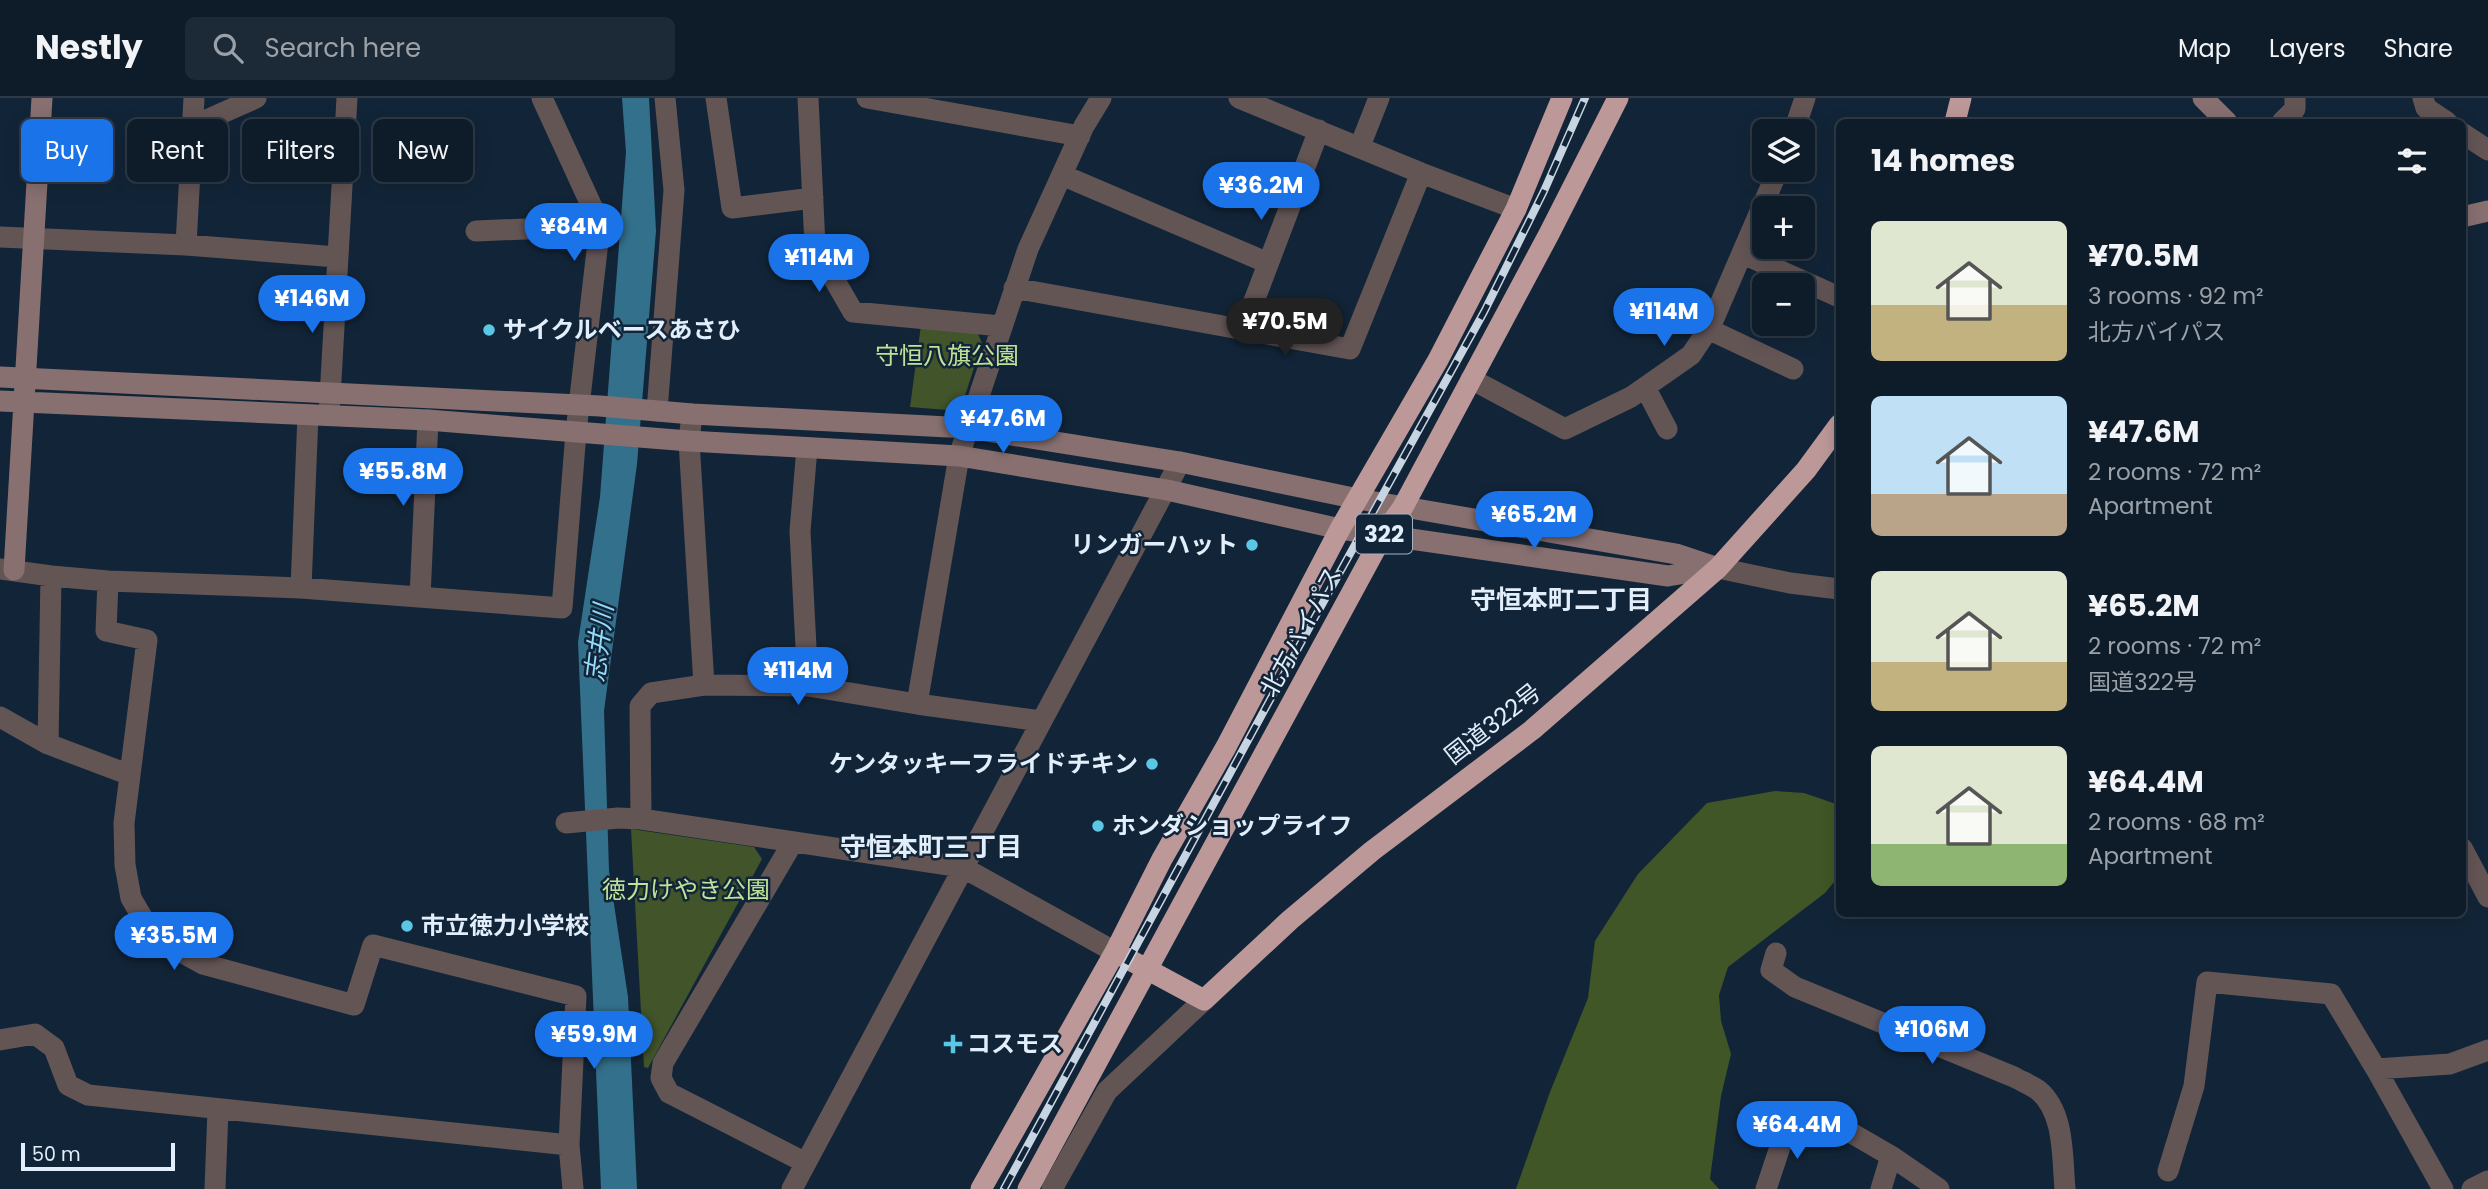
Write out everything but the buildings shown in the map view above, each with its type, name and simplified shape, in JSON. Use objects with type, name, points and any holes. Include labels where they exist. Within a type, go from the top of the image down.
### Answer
[{"type":"highway","name":"北方バイパス","points":[[1115,952],[1162,859],[1226,747],[1340,529],[1437,360],[1516,209],[1562,98]]},
{"type":"highway","name":"北方バイパス","points":[[1149,969],[1382,535],[1403,507],[1549,234],[1618,98]]},
{"type":"highway","points":[[1956,119],[1961,98]]},
{"type":"highway","name":"国道322号","points":[[1204,1000],[1290,920],[1372,851],[1532,730],[1718,568],[1806,470],[1836,429]]},
{"type":"highway","points":[[1115,952],[1204,1000]]},
{"type":"highway","name":"322","points":[[981,1189],[1115,952]]},
{"type":"highway","name":"322","points":[[1028,1189],[1149,969]]},
{"type":"street","points":[[42,98],[26,378],[7,569],[108,581],[301,588],[562,608],[591,405],[598,233],[593,209],[542,98]]},
{"type":"street","points":[[193,119],[194,98]]},
{"type":"street","points":[[209,119],[256,98]]},
{"type":"street","points":[[301,588],[318,415],[330,393],[347,98]]},
{"type":"street","points":[[653,410],[674,190],[665,98]]},
{"type":"street","points":[[716,98],[732,208],[813,198]]},
{"type":"street","points":[[808,98],[815,246],[853,312],[1001,326]]},
{"type":"street","points":[[867,98],[1080,136]]},
{"type":"street","points":[[917,704],[959,456],[1028,249],[1080,136],[1101,98]]},
{"type":"street","points":[[1239,98],[1516,209]]},
{"type":"street","points":[[1360,146],[1379,98]]},
{"type":"street","points":[[1798,119],[1805,98]]},
{"type":"street","points":[[2203,98],[2224,119]]},
{"type":"street","points":[[2423,98],[2426,108],[2442,119]]},
{"type":"street","points":[[1243,330],[1319,130]]},
{"type":"street","points":[[2466,136],[2488,150]]},
{"type":"street","points":[[1014,288],[1350,349],[1421,173]]},
{"type":"street","points":[[1062,174],[1268,263]]},
{"type":"street","points":[[186,246],[190,182]]},
{"type":"street","points":[[1471,379],[1565,429],[1631,397],[1691,355],[1708,329],[1773,182]]},
{"type":"street","points":[[2466,216],[2488,211]]},
{"type":"street","points":[[476,232],[597,226]]},
{"type":"street","points":[[0,237],[337,257]]},
{"type":"street","points":[[1743,254],[1836,296]]},
{"type":"street","points":[[1708,329],[1793,369]]},
{"type":"street","points":[[0,377],[591,405],[692,414],[968,428],[1180,462],[1358,499],[1676,554],[1718,568],[1790,583],[1836,589]]},
{"type":"street","points":[[1646,387],[1667,429]]},
{"type":"street","points":[[0,401],[428,420],[688,442],[959,456],[1167,490],[1340,529],[1668,576],[1718,568]]},
{"type":"street","points":[[692,414],[688,442],[704,685]]},
{"type":"street","points":[[420,597],[428,420]]},
{"type":"street","points":[[807,448],[800,531],[808,686]]},
{"type":"street","points":[[792,1189],[1180,462]]},
{"type":"street","points":[[48,744],[51,576]]},
{"type":"street","points":[[108,581],[106,631],[147,639],[124,823],[125,865],[131,898],[149,929],[163,942],[203,964],[354,1005],[373,945],[576,996],[569,1145],[573,1189]]},
{"type":"street","points":[[641,819],[639,706],[651,692],[704,685],[808,686],[1041,721]]},
{"type":"street","points":[[0,717],[48,744],[130,775]]},
{"type":"street","points":[[573,822],[641,819],[962,867],[1115,952]]},
{"type":"street","points":[[793,842],[663,1063],[661,1078],[669,1093],[807,1163]]},
{"type":"street","points":[[2466,856],[2488,897]]},
{"type":"street","points":[[1776,953],[1771,970],[1796,987],[2014,1077],[2038,1090],[2052,1106],[2058,1124],[2065,1189]]},
{"type":"street","points":[[2168,1171],[2194,1086],[2207,982],[2332,994],[2443,1189]]},
{"type":"street","points":[[1052,1189],[1107,1091],[1204,1000]]},
{"type":"street","points":[[0,1040],[35,1034],[54,1048],[68,1085],[88,1095],[569,1145]]},
{"type":"street","points":[[2376,1069],[2450,1064],[2488,1050]]},
{"type":"street","points":[[215,1189],[218,1109]]},
{"type":"street","points":[[1766,1189],[1785,1132],[1803,1116],[1829,1119],[1939,1189]]},
{"type":"street","points":[[1881,1189],[1891,1156]]},
{"type":"street","points":[[2473,1189],[2488,1181]]},
{"type":"green space","name":"守恒八旗公園","points":[[921,325],[975,327],[982,343],[960,411],[910,407]]},
{"type":"green space","points":[[1775,791],[1804,793],[1836,804],[1836,880],[1825,893],[1728,967],[1719,995],[1721,1021],[1731,1054],[1721,1096],[1710,1179],[1719,1189],[1516,1189],[1550,1092],[1588,998],[1595,941],[1638,874],[1707,803]]},
{"type":"green space","name":"徳力けやき公園","points":[[631,829],[754,847],[762,859],[648,1068],[644,1067]]},
{"type":"water","name":"志井川","points":[[622,98],[649,98],[656,231],[637,464],[604,711],[609,871],[628,997],[637,1189],[601,1189],[578,642],[600,497],[626,152]]},
{"type":"railway","points":[[1004,1189],[1484,312],[1544,191],[1585,98]]},
{"type":"place","name":"サイクルベースあさひ","points":[[489,330]]},
{"type":"place","name":"リンガーハット","points":[[1252,545]]},
{"type":"place","name":"ケンタッキーフライドチキン","points":[[1152,764]]},
{"type":"place","name":"ホンダショップライフ","points":[[1098,826]]},
{"type":"place","name":"市立徳力小学校","points":[[407,926]]},
{"type":"place","name":"コスモス","points":[[953,1044]]},
{"type":"district","name":"守恒本町二丁目","points":[[1561,600]]},
{"type":"district","name":"守恒本町三丁目","points":[[931,847]]}]
